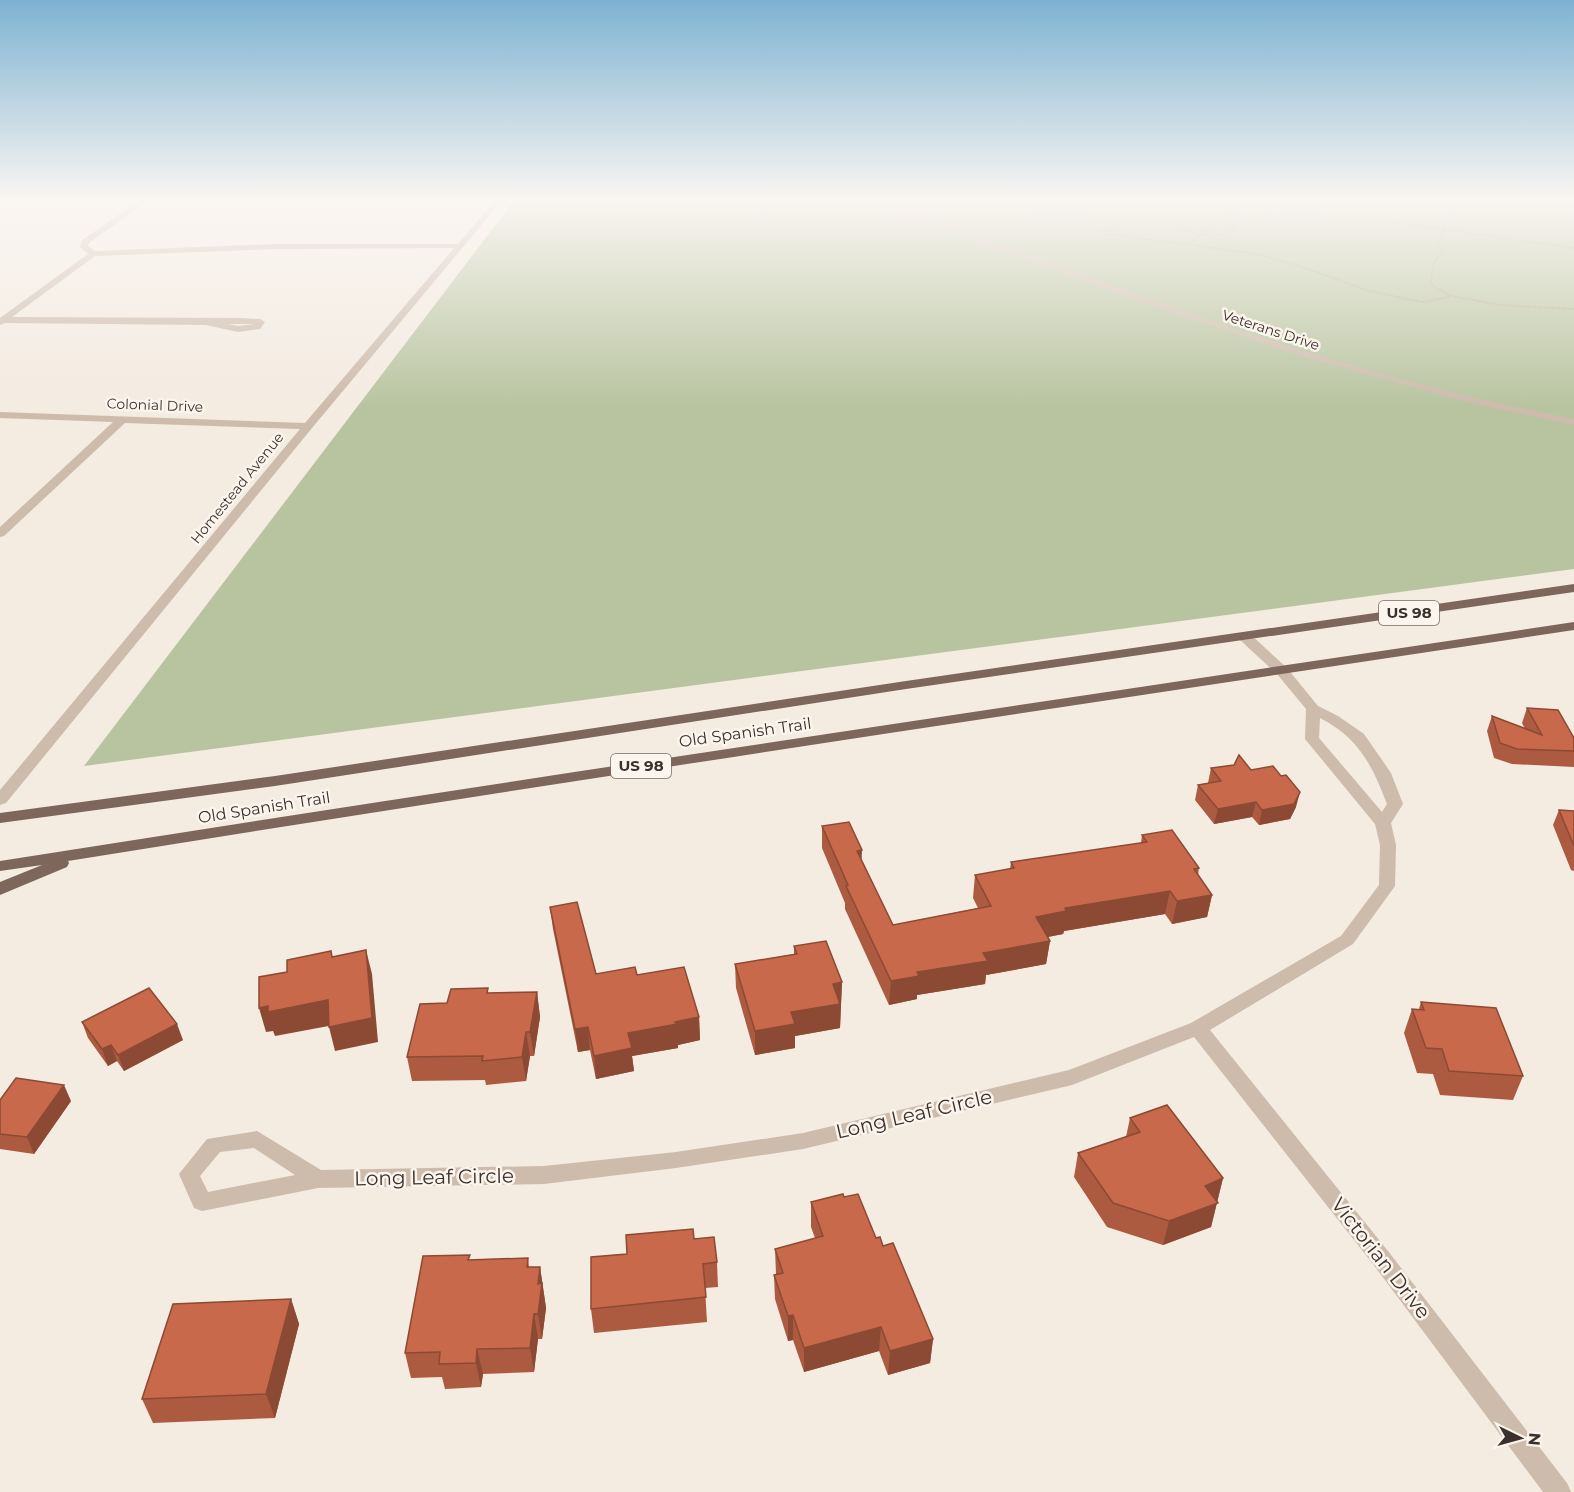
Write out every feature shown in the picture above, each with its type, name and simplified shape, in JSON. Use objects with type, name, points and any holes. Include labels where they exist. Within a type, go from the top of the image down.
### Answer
[{"type":"main road","name":"US 98","points":[[1245,637],[1574,588]]},
{"type":"main road","name":"US 98","points":[[1282,671],[1574,626]]},
{"type":"main road","name":"Old Spanish Trail","points":[[0,818],[275,781],[894,687],[1245,637]]},
{"type":"main road","name":"Old Spanish Trail","points":[[0,866],[390,804],[554,782],[707,754],[1282,671]]},
{"type":"main road","points":[[0,889],[83,854]]},
{"type":"street","points":[[2,321],[74,268]]},
{"type":"street","name":"Homestead Avenue","points":[[0,800],[308,426],[443,268]]},
{"type":"street","name":"Veterans Drive","points":[[1058,268],[1263,342],[1442,394],[1574,422]]},
{"type":"street","points":[[2,321],[206,322]]},
{"type":"street","name":"Colonial Drive","points":[[0,415],[308,426]]},
{"type":"street","points":[[0,533],[124,418]]},
{"type":"street","name":"Long Leaf Circle","points":[[318,1179],[257,1139],[214,1145],[189,1174],[202,1202],[318,1179],[544,1175],[676,1160],[803,1141],[1072,1077],[1198,1028],[1347,940],[1387,886],[1388,845],[1383,822],[1395,804],[1373,756],[1349,728],[1313,710],[1282,671],[1245,637]]},
{"type":"street","points":[[1313,710],[1312,739],[1343,774],[1365,804],[1383,822]]},
{"type":"street","name":"Victorian Drive","points":[[1198,1028],[1313,1169],[1558,1492]]},
{"type":"path","points":[[1305,268],[1366,290],[1411,300],[1424,302],[1452,296]]},
{"type":"path","points":[[1433,268],[1430,285],[1452,296],[1499,305],[1574,309]]},
{"type":"green space","points":[[463,268],[1574,268],[1574,569],[84,766]]},
{"type":"building","points":[[1527,708],[1558,710],[1574,738],[1574,751],[1517,749],[1500,743],[1492,716],[1542,735]]},
{"type":"building","points":[[1239,755],[1251,770],[1273,766],[1281,776],[1286,775],[1300,792],[1294,804],[1262,810],[1256,802],[1218,809],[1198,785],[1221,781],[1211,768],[1234,765]]},
{"type":"building","points":[[1559,810],[1574,811],[1574,846]]},
{"type":"building","points":[[849,822],[862,850],[857,851],[893,925],[991,906],[975,875],[1014,868],[1011,862],[1147,842],[1142,835],[1172,830],[1199,868],[1194,869],[1212,895],[1177,901],[1170,891],[1065,908],[1066,911],[1036,917],[1050,941],[983,953],[988,961],[917,972],[919,976],[891,981],[846,886],[848,885],[822,826]]},
{"type":"building","points":[[577,902],[596,974],[635,967],[637,975],[684,967],[699,1017],[675,1022],[677,1024],[628,1033],[632,1048],[594,1056],[588,1027],[575,1029],[550,907]]},
{"type":"building","points":[[826,941],[842,982],[833,984],[840,1004],[791,1012],[795,1024],[755,1031],[735,964],[797,954],[794,946]]},
{"type":"building","points":[[366,950],[372,1018],[329,1027],[328,1000],[268,1012],[268,1006],[259,1008],[259,977],[287,972],[287,960],[331,951],[332,957]]},
{"type":"building","points":[[149,988],[177,1024],[118,1055],[111,1045],[102,1049],[82,1022]]},
{"type":"building","points":[[488,988],[487,993],[537,992],[530,1032],[526,1032],[522,1057],[482,1061],[483,1056],[407,1057],[420,1004],[447,1003],[451,989]]},
{"type":"building","points":[[1421,1002],[1496,1008],[1523,1076],[1449,1071],[1442,1049],[1426,1048],[1412,1009],[1424,1010]]},
{"type":"building","points":[[16,1078],[64,1085],[27,1137],[0,1134],[0,1100]]},
{"type":"building","points":[[1167,1105],[1223,1178],[1205,1186],[1218,1203],[1169,1221],[1113,1203],[1078,1153],[1140,1132],[1130,1118]]},
{"type":"building","points":[[843,1194],[844,1197],[858,1194],[876,1238],[880,1237],[883,1246],[893,1243],[933,1339],[890,1351],[881,1327],[804,1348],[793,1315],[788,1316],[774,1275],[783,1273],[775,1249],[823,1236],[811,1202]]},
{"type":"building","points":[[693,1229],[694,1239],[714,1237],[717,1262],[703,1264],[706,1297],[591,1309],[591,1257],[627,1254],[626,1235]]},
{"type":"building","points":[[470,1255],[468,1260],[528,1258],[527,1267],[540,1267],[538,1284],[542,1283],[538,1314],[534,1314],[530,1348],[477,1349],[476,1363],[439,1364],[440,1352],[405,1353],[423,1256]]},
{"type":"building","points":[[291,1299],[266,1394],[142,1399],[173,1304]]}]
